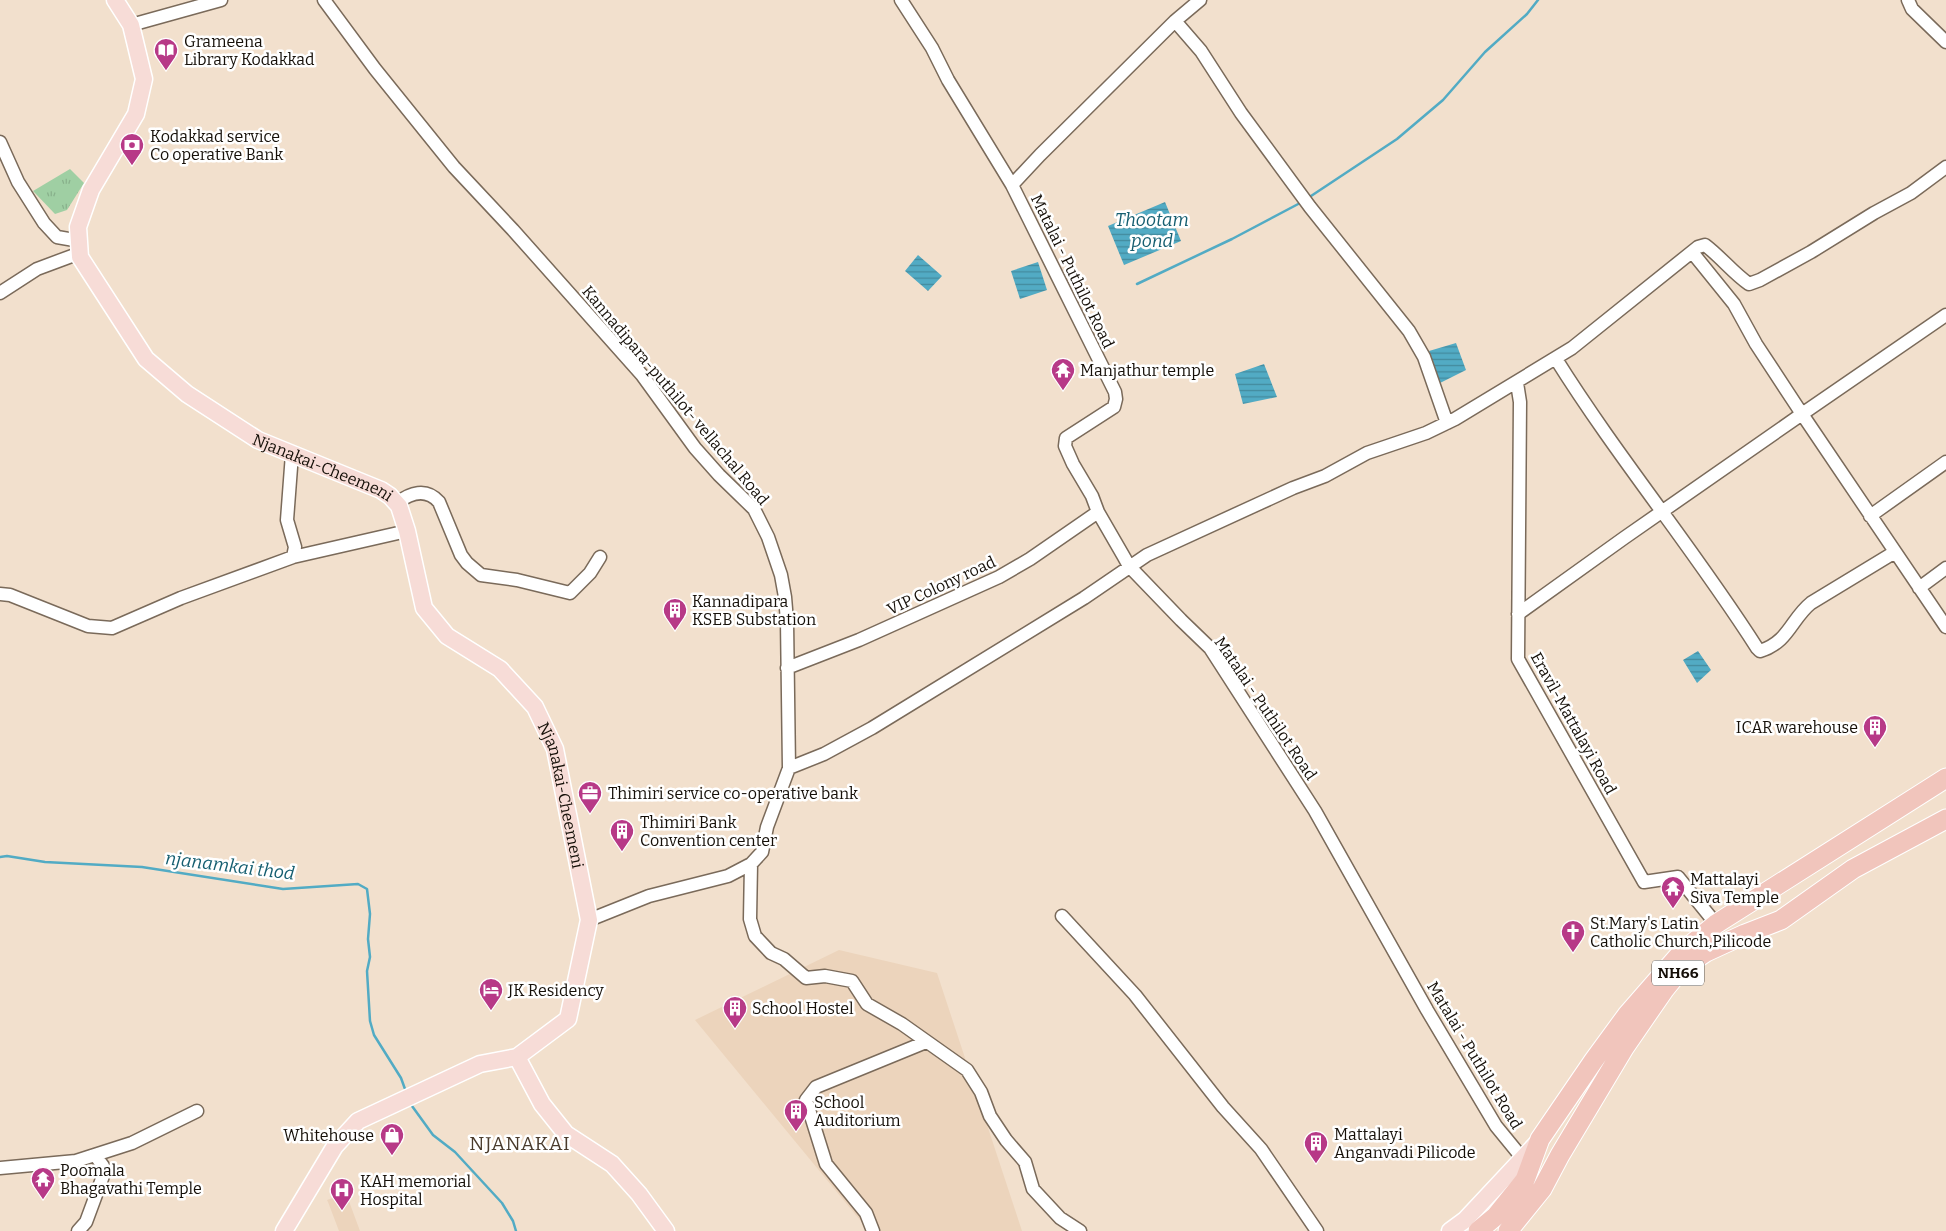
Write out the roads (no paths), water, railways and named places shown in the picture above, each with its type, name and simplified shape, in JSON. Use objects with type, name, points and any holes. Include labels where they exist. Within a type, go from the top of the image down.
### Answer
[{"type":"highway","name":"NH66","points":[[1478,1231],[1496,1216],[1525,1180],[1540,1139],[1594,1060],[1627,1015],[1682,952],[1716,924],[1946,778]]},
{"type":"highway","name":"NH66","points":[[1508,1231],[1542,1189],[1565,1146],[1624,1048],[1681,969],[1706,952],[1781,920],[1853,869],[1946,819]]},
{"type":"main road","points":[[80,247],[78,227],[92,190],[136,114],[144,79],[131,24],[115,0]]},
{"type":"main road","name":"Njanakai-Cheemeni","points":[[80,247],[80,257],[146,359],[195,399],[258,440],[381,490],[399,506],[408,532],[424,608],[447,636],[500,669],[535,707],[555,749],[589,920],[568,1019],[517,1057]]},
{"type":"main road","points":[[284,1231],[335,1146],[358,1121],[480,1064],[517,1057],[542,1104],[566,1134],[612,1164],[639,1194],[666,1231]]},
{"type":"main road","name":"NH66","points":[[1450,1231],[1465,1220],[1540,1139]]},
{"type":"street","points":[[131,24],[221,0]]},
{"type":"street","name":"Kannadipara-puthilot- vellachal Road","points":[[324,0],[375,69],[454,167],[514,230],[642,375],[695,448],[719,475],[754,509],[768,538],[785,596],[790,768],[767,827],[762,852],[751,864]]},
{"type":"street","points":[[901,0],[1012,185]]},
{"type":"street","name":"Matalai - Puthilot Road","points":[[1200,0],[1175,21],[1012,185],[1115,392],[1114,407],[1066,438],[1065,446],[1073,464],[1092,496],[1098,512],[1129,566],[1180,620],[1210,648],[1315,811],[1427,1010],[1496,1126],[1522,1159]]},
{"type":"street","points":[[1908,0],[1912,10],[1946,42]]},
{"type":"street","points":[[1175,21],[1201,51],[1241,113],[1296,188],[1409,332],[1424,357],[1447,423]]},
{"type":"street","points":[[0,142],[18,182],[44,223],[57,237],[80,247]]},
{"type":"street","points":[[790,768],[824,754],[872,728],[1084,598],[1146,555],[1293,488],[1325,476],[1367,453],[1426,433],[1447,423],[1572,348],[1692,252],[1705,245],[1720,256],[1736,275],[1749,284],[1811,252],[1874,213],[1912,193],[1946,167]]},
{"type":"street","points":[[0,293],[37,269],[80,247]]},
{"type":"street","points":[[1692,252],[1734,304],[1756,344],[1946,627]]},
{"type":"street","points":[[1518,614],[1662,511],[1946,315]]},
{"type":"street","points":[[1556,359],[1628,466],[1727,601],[1760,651],[1767,649],[1787,635],[1803,610],[1811,603],[1895,552]]},
{"type":"street","name":"Eravil-Mattalayi Road","points":[[1516,383],[1520,402],[1518,659],[1644,882],[1678,877],[1716,924]]},
{"type":"street","points":[[292,454],[287,520],[295,547],[293,557]]},
{"type":"street","points":[[1870,516],[1946,462]]},
{"type":"street","points":[[396,504],[408,495],[416,493],[434,496],[439,502],[461,555],[467,564],[481,575],[517,580],[570,593],[590,573],[600,557]]},
{"type":"street","name":"VIP Colony road","points":[[786,668],[859,640],[999,577],[1030,559],[1098,512]]},
{"type":"street","points":[[0,594],[10,595],[88,626],[112,628],[181,598],[293,557],[408,532]]},
{"type":"street","points":[[1919,588],[1946,568]]},
{"type":"street","points":[[589,920],[649,896],[728,876],[751,864],[750,919],[754,936],[771,953],[784,959],[806,978],[825,976],[852,981],[867,1004],[902,1024],[967,1070],[981,1092],[990,1116],[1006,1140],[1025,1162],[1033,1188],[1060,1218],[1080,1231]]},
{"type":"street","points":[[1062,916],[1134,995],[1223,1107],[1261,1149],[1317,1231]]},
{"type":"street","points":[[873,1231],[866,1213],[826,1164],[806,1100],[816,1087],[926,1042]]},
{"type":"street","points":[[0,1168],[76,1161],[132,1144],[198,1112]]},
{"type":"street","points":[[78,1231],[86,1222],[104,1176],[103,1166],[95,1155]]},
{"type":"water","name":"Thootam pond","points":[[1165,202],[1181,241],[1124,265],[1108,226]]},
{"type":"water","points":[[918,255],[942,276],[928,291],[905,271]]},
{"type":"water","points":[[1038,262],[1047,290],[1020,299],[1011,271]]},
{"type":"water","points":[[1456,343],[1466,370],[1440,383],[1429,351]]},
{"type":"water","points":[[1264,364],[1277,397],[1243,404],[1235,374]]},
{"type":"water","points":[[1698,651],[1711,670],[1697,683],[1683,660]]},
{"type":"waterway","points":[[1308,198],[1397,139],[1443,100],[1485,52],[1527,14],[1538,0]]},
{"type":"waterway","points":[[1137,284],[1232,239],[1302,202]]},
{"type":"waterway","name":"njanamkai thod","points":[[0,857],[7,856],[45,862],[142,867],[283,889],[358,884],[367,889],[370,914],[368,939],[370,957],[367,971],[370,1021],[374,1035],[401,1078],[405,1089]]},
{"type":"waterway","name":"njanamkai thod","points":[[412,1106],[433,1135],[455,1152],[502,1203],[513,1221],[516,1231]]},
{"type":"place","name":"Grameena Library Kodakkad","points":[[166,71]]},
{"type":"place","name":"Kodakkad service Co operative Bank","points":[[132,166]]},
{"type":"place","name":"Manjathur temple","points":[[1063,391]]},
{"type":"place","name":"Kannadipara KSEB Substation","points":[[675,631]]},
{"type":"place","name":"ICAR warehouse","points":[[1875,748]]},
{"type":"place","name":"Thimiri service co-operative bank","points":[[590,814]]},
{"type":"place","name":"Thimiri Bank Convention center","points":[[622,852]]},
{"type":"place","name":"Mattalayi Siva Temple","points":[[1673,909]]},
{"type":"place","name":"St.Mary's Latin Catholic Church,Pilicode","points":[[1573,953]]},
{"type":"place","name":"JK Residency","points":[[491,1011]]},
{"type":"place","name":"School Hostel","points":[[735,1029]]},
{"type":"place","name":"School Auditorium","points":[[796,1132]]},
{"type":"place","name":"Whitehouse","points":[[392,1156]]},
{"type":"place","name":"Mattalayi Anganvadi Pilicode","points":[[1316,1164]]},
{"type":"place","name":"Poomala Bhagavathi Temple","points":[[43,1200]]},
{"type":"place","name":"KAH memorial Hospital","points":[[342,1211]]},
{"type":"district","name":"NJANAKAI","points":[[520,1143]]}]
